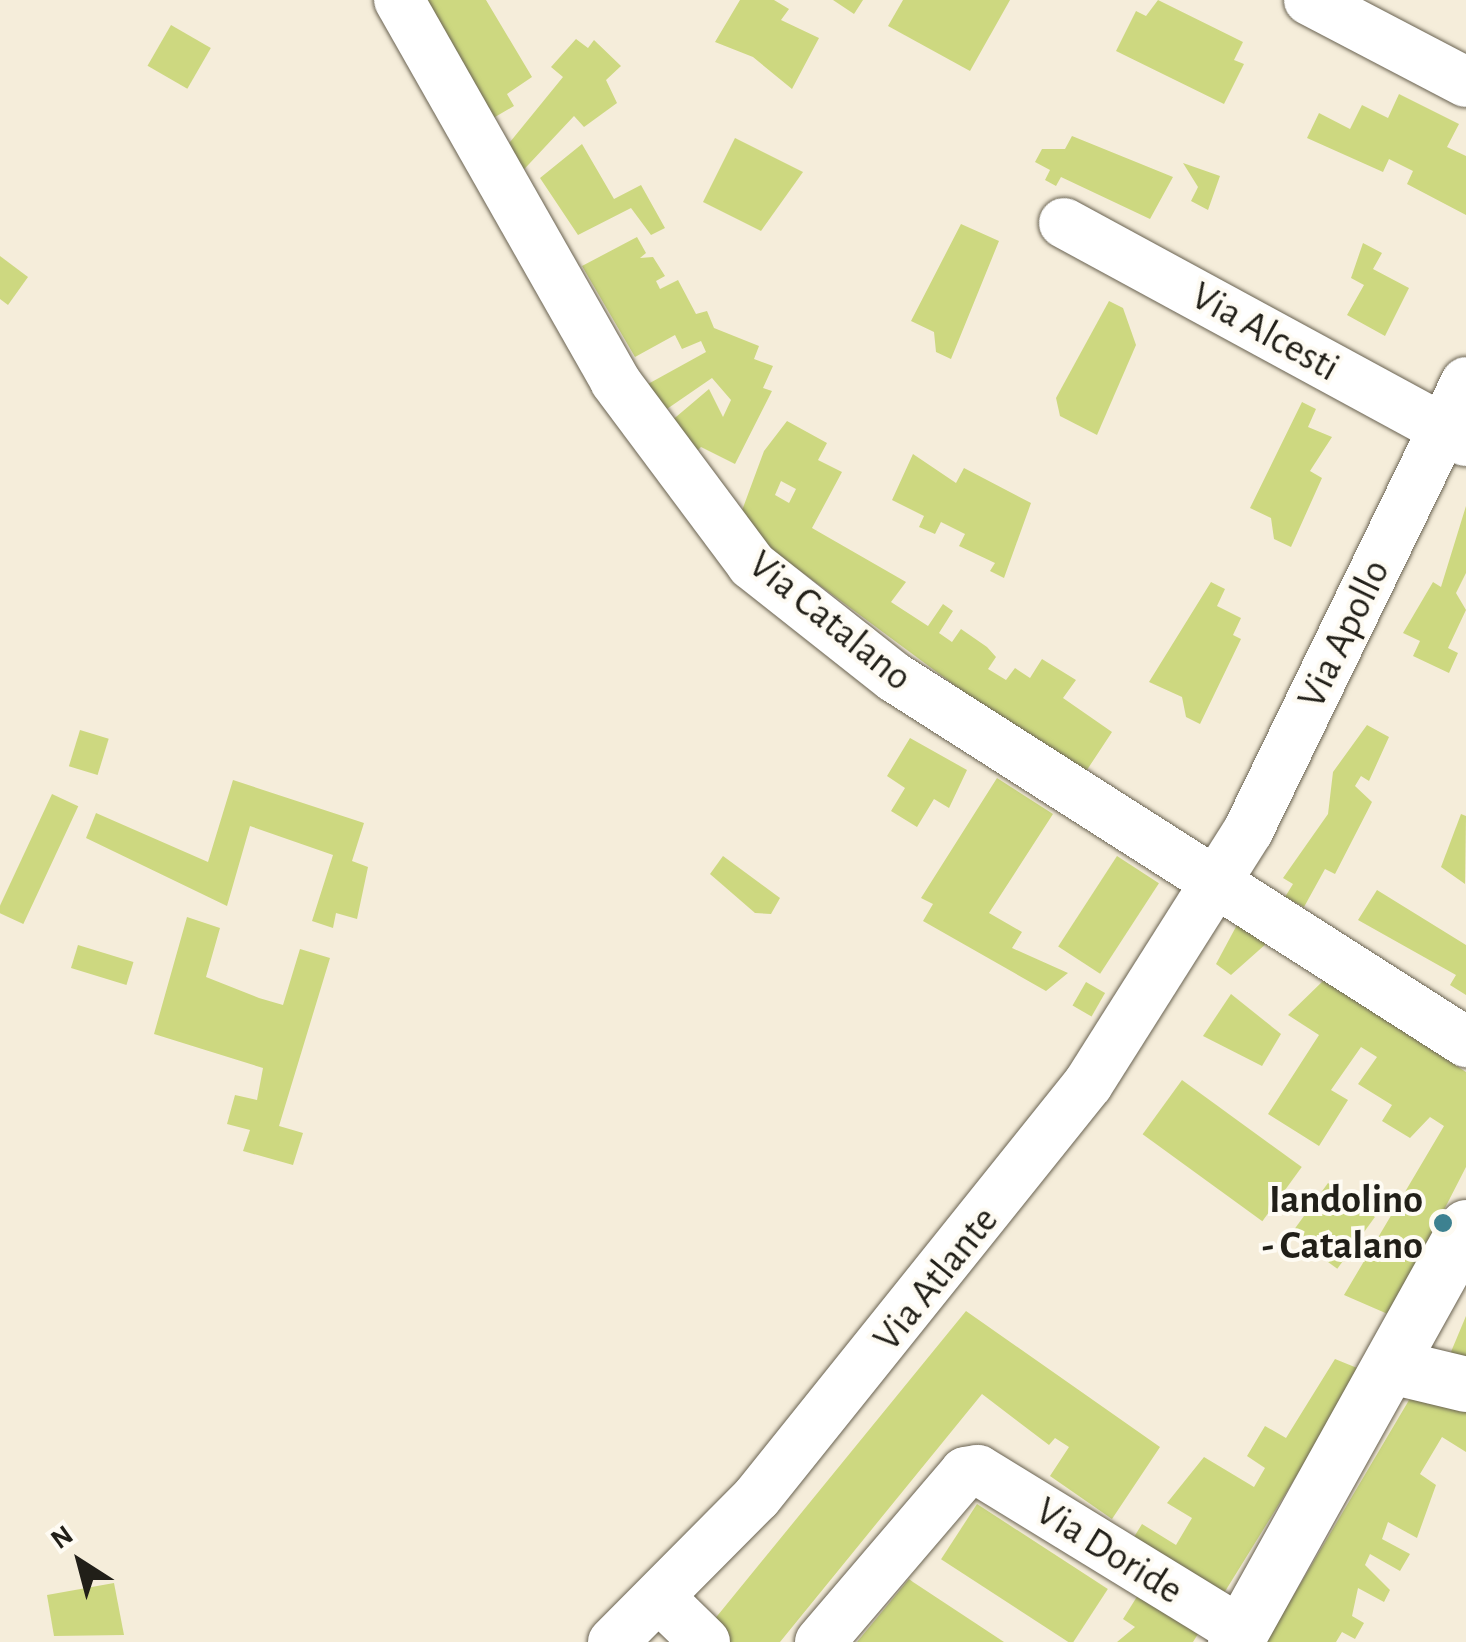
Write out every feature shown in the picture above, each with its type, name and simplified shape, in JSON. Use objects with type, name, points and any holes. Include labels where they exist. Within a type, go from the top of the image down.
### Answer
[{"type":"main road","points":[[1238,1637],[1466,1227]]},
{"type":"main road","points":[[1391,1366],[1466,1384]]},
{"type":"street","name":"Via Catalano","points":[[399,0],[616,381],[752,565],[894,677],[1466,1042]]},
{"type":"street","points":[[1309,0],[1466,82]]},
{"type":"street","name":"Via Alcesti","points":[[1064,222],[1454,435]]},
{"type":"street","name":"Via Apollo","points":[[1218,882],[1454,435],[1466,382]]},
{"type":"street","name":"Via Atlante","points":[[613,1642],[662,1600],[1040,1152],[1218,882]]},
{"type":"street","name":"Via Doride","points":[[820,1642],[965,1472],[978,1470],[1238,1637]]},
{"type":"street","points":[[662,1600],[706,1642]]},
{"type":"building","points":[[411,0],[486,0],[532,77],[507,94],[514,106],[483,124]]},
{"type":"building","points":[[740,0],[774,0],[789,9],[781,20],[819,38],[792,89],[753,57],[715,42]]},
{"type":"building","points":[[833,0],[863,0],[854,14]]},
{"type":"building","points":[[903,0],[1010,0],[970,71],[888,26]]},
{"type":"building","points":[[1158,0],[1243,42],[1234,60],[1244,64],[1224,104],[1116,51],[1136,11],[1146,16]]},
{"type":"building","points":[[171,25],[211,48],[187,89],[148,66]]},
{"type":"building","points":[[576,39],[588,48],[594,40],[621,66],[606,80],[617,103],[584,127],[574,116],[515,179],[502,152],[563,77],[551,67]]},
{"type":"building","points":[[1399,94],[1459,124],[1447,147],[1466,156],[1466,215],[1407,184],[1413,171],[1389,159],[1383,172],[1307,138],[1319,113],[1350,129],[1362,105],[1388,118]]},
{"type":"building","points":[[1072,136],[1173,177],[1150,219],[1061,177],[1056,186],[1045,180],[1050,170],[1035,162],[1042,149],[1065,149]]},
{"type":"building","points":[[735,138],[803,172],[761,231],[703,202]]},
{"type":"building","points":[[582,144],[614,199],[641,185],[665,228],[651,235],[631,208],[578,235],[540,178]]},
{"type":"building","points":[[1183,163],[1220,176],[1208,210],[1191,201],[1198,187]]},
{"type":"building","points":[[961,224],[999,241],[951,359],[936,352],[934,332],[911,321]]},
{"type":"building","points":[[637,237],[646,253],[640,258],[653,257],[665,276],[656,281],[660,289],[678,280],[696,314],[707,311],[714,328],[759,346],[754,359],[773,366],[763,388],[772,391],[735,464],[701,447],[689,459],[663,428],[709,389],[723,417],[731,400],[712,378],[664,411],[648,384],[706,352],[701,341],[682,349],[675,335],[635,357],[582,266]]},
{"type":"building","points":[[1363,243],[1382,253],[1373,269],[1409,288],[1385,336],[1347,315],[1364,285],[1351,278]]},
{"type":"building","points":[[0,256],[28,277],[8,305],[0,299]]},
{"type":"building","points":[[1109,301],[1123,308],[1136,345],[1097,435],[1060,416],[1056,398]]},
{"type":"building","points":[[1302,402],[1316,409],[1308,427],[1332,437],[1310,471],[1322,478],[1291,547],[1274,539],[1271,518],[1250,508]]},
{"type":"building","points":[[787,421],[827,443],[818,460],[842,472],[812,528],[906,582],[891,602],[928,626],[943,604],[953,611],[939,633],[952,642],[961,629],[987,647],[996,657],[988,669],[1006,680],[1015,668],[1030,678],[1042,659],[1076,680],[1063,698],[1112,732],[1081,779],[737,524],[764,451]],"holes":[[[781,481],[796,489],[789,503],[775,495]]]},
{"type":"building","points":[[913,454],[956,483],[964,468],[1031,503],[1004,578],[990,571],[995,563],[959,546],[965,534],[941,522],[935,534],[919,527],[924,516],[892,500]]},
{"type":"building","points":[[1466,506],[1466,573],[1456,593],[1466,610],[1448,648],[1458,653],[1449,673],[1413,656],[1420,641],[1403,633],[1433,582],[1441,587]]},
{"type":"building","points":[[1211,582],[1225,589],[1217,606],[1241,618],[1233,635],[1241,639],[1200,724],[1186,717],[1182,697],[1149,682]]},
{"type":"building","points":[[1367,725],[1389,737],[1369,781],[1361,776],[1355,786],[1372,802],[1335,874],[1325,869],[1304,907],[1285,897],[1293,884],[1283,878],[1328,814],[1333,772]]},
{"type":"building","points":[[80,730],[109,739],[98,775],[69,766]]},
{"type":"building","points":[[910,738],[967,770],[949,808],[934,799],[917,827],[891,811],[905,788],[887,776]]},
{"type":"building","points":[[997,778],[1053,814],[989,913],[1022,932],[1012,948],[1068,973],[1046,991],[923,921],[933,904],[921,898]]},
{"type":"building","points":[[233,780],[364,823],[352,861],[368,867],[357,919],[336,913],[333,928],[312,921],[333,855],[250,826],[227,906],[86,838],[96,813],[208,862]]},
{"type":"building","points":[[52,794],[78,806],[23,924],[0,913],[0,906]]},
{"type":"building","points":[[1461,814],[1466,816],[1465,884],[1441,867]]},
{"type":"building","points":[[723,856],[780,898],[771,914],[755,913],[710,874]]},
{"type":"building","points":[[1117,856],[1159,883],[1100,974],[1058,947]]},
{"type":"building","points":[[1377,890],[1466,945],[1466,995],[1450,985],[1456,975],[1358,920]]},
{"type":"building","points":[[187,917],[220,928],[206,977],[283,1005],[300,949],[330,958],[279,1126],[303,1133],[293,1165],[243,1151],[250,1130],[227,1124],[235,1095],[257,1100],[263,1068],[154,1034]]},
{"type":"building","points":[[1238,923],[1267,943],[1231,975],[1216,964]]},
{"type":"building","points":[[78,945],[133,962],[126,985],[71,968]]},
{"type":"building","points":[[1324,980],[1466,1072],[1466,1167],[1390,1315],[1344,1295],[1444,1126],[1430,1117],[1410,1138],[1382,1121],[1392,1105],[1358,1084],[1377,1057],[1361,1047],[1331,1090],[1348,1100],[1319,1146],[1268,1114],[1319,1035],[1288,1015]]},
{"type":"building","points":[[1086,982],[1105,993],[1092,1016],[1072,1005]]},
{"type":"building","points":[[1231,994],[1281,1034],[1262,1066],[1203,1036]]},
{"type":"building","points":[[1182,1080],[1302,1167],[1262,1221],[1143,1134]]},
{"type":"building","points":[[1328,1183],[1375,1217],[1337,1269],[1290,1235]]},
{"type":"building","points":[[966,1311],[1160,1447],[1112,1519],[1050,1476],[1069,1447],[1055,1438],[1049,1445],[982,1394],[780,1642],[729,1642],[709,1626]]},
{"type":"building","points":[[1466,1316],[1466,1365],[1448,1359]]},
{"type":"building","points":[[1335,1359],[1362,1370],[1216,1606],[1126,1550],[1142,1524],[1176,1545],[1192,1518],[1167,1503],[1204,1457],[1254,1487],[1265,1468],[1247,1456],[1265,1426],[1286,1438]]},
{"type":"building","points":[[1435,1392],[1466,1402],[1466,1452],[1442,1437],[1420,1474],[1436,1485],[1417,1538],[1388,1522],[1382,1539],[1410,1554],[1400,1571],[1370,1554],[1365,1565],[1390,1590],[1384,1602],[1358,1588],[1352,1616],[1364,1623],[1355,1639],[1342,1632],[1336,1642],[1266,1642],[1412,1395],[1428,1404]]},
{"type":"building","points":[[977,1504],[1108,1589],[1073,1642],[1068,1642],[941,1559]]},
{"type":"building","points":[[909,1579],[913,1582],[1004,1642],[857,1642]]},
{"type":"building","points":[[114,1583],[124,1635],[54,1636],[47,1595]]},
{"type":"building","points":[[1138,1595],[1198,1634],[1193,1642],[1117,1642],[1135,1627],[1123,1619]]},
{"type":"place","name":"Iandolino - Catalano","points":[[1443,1223]]}]
